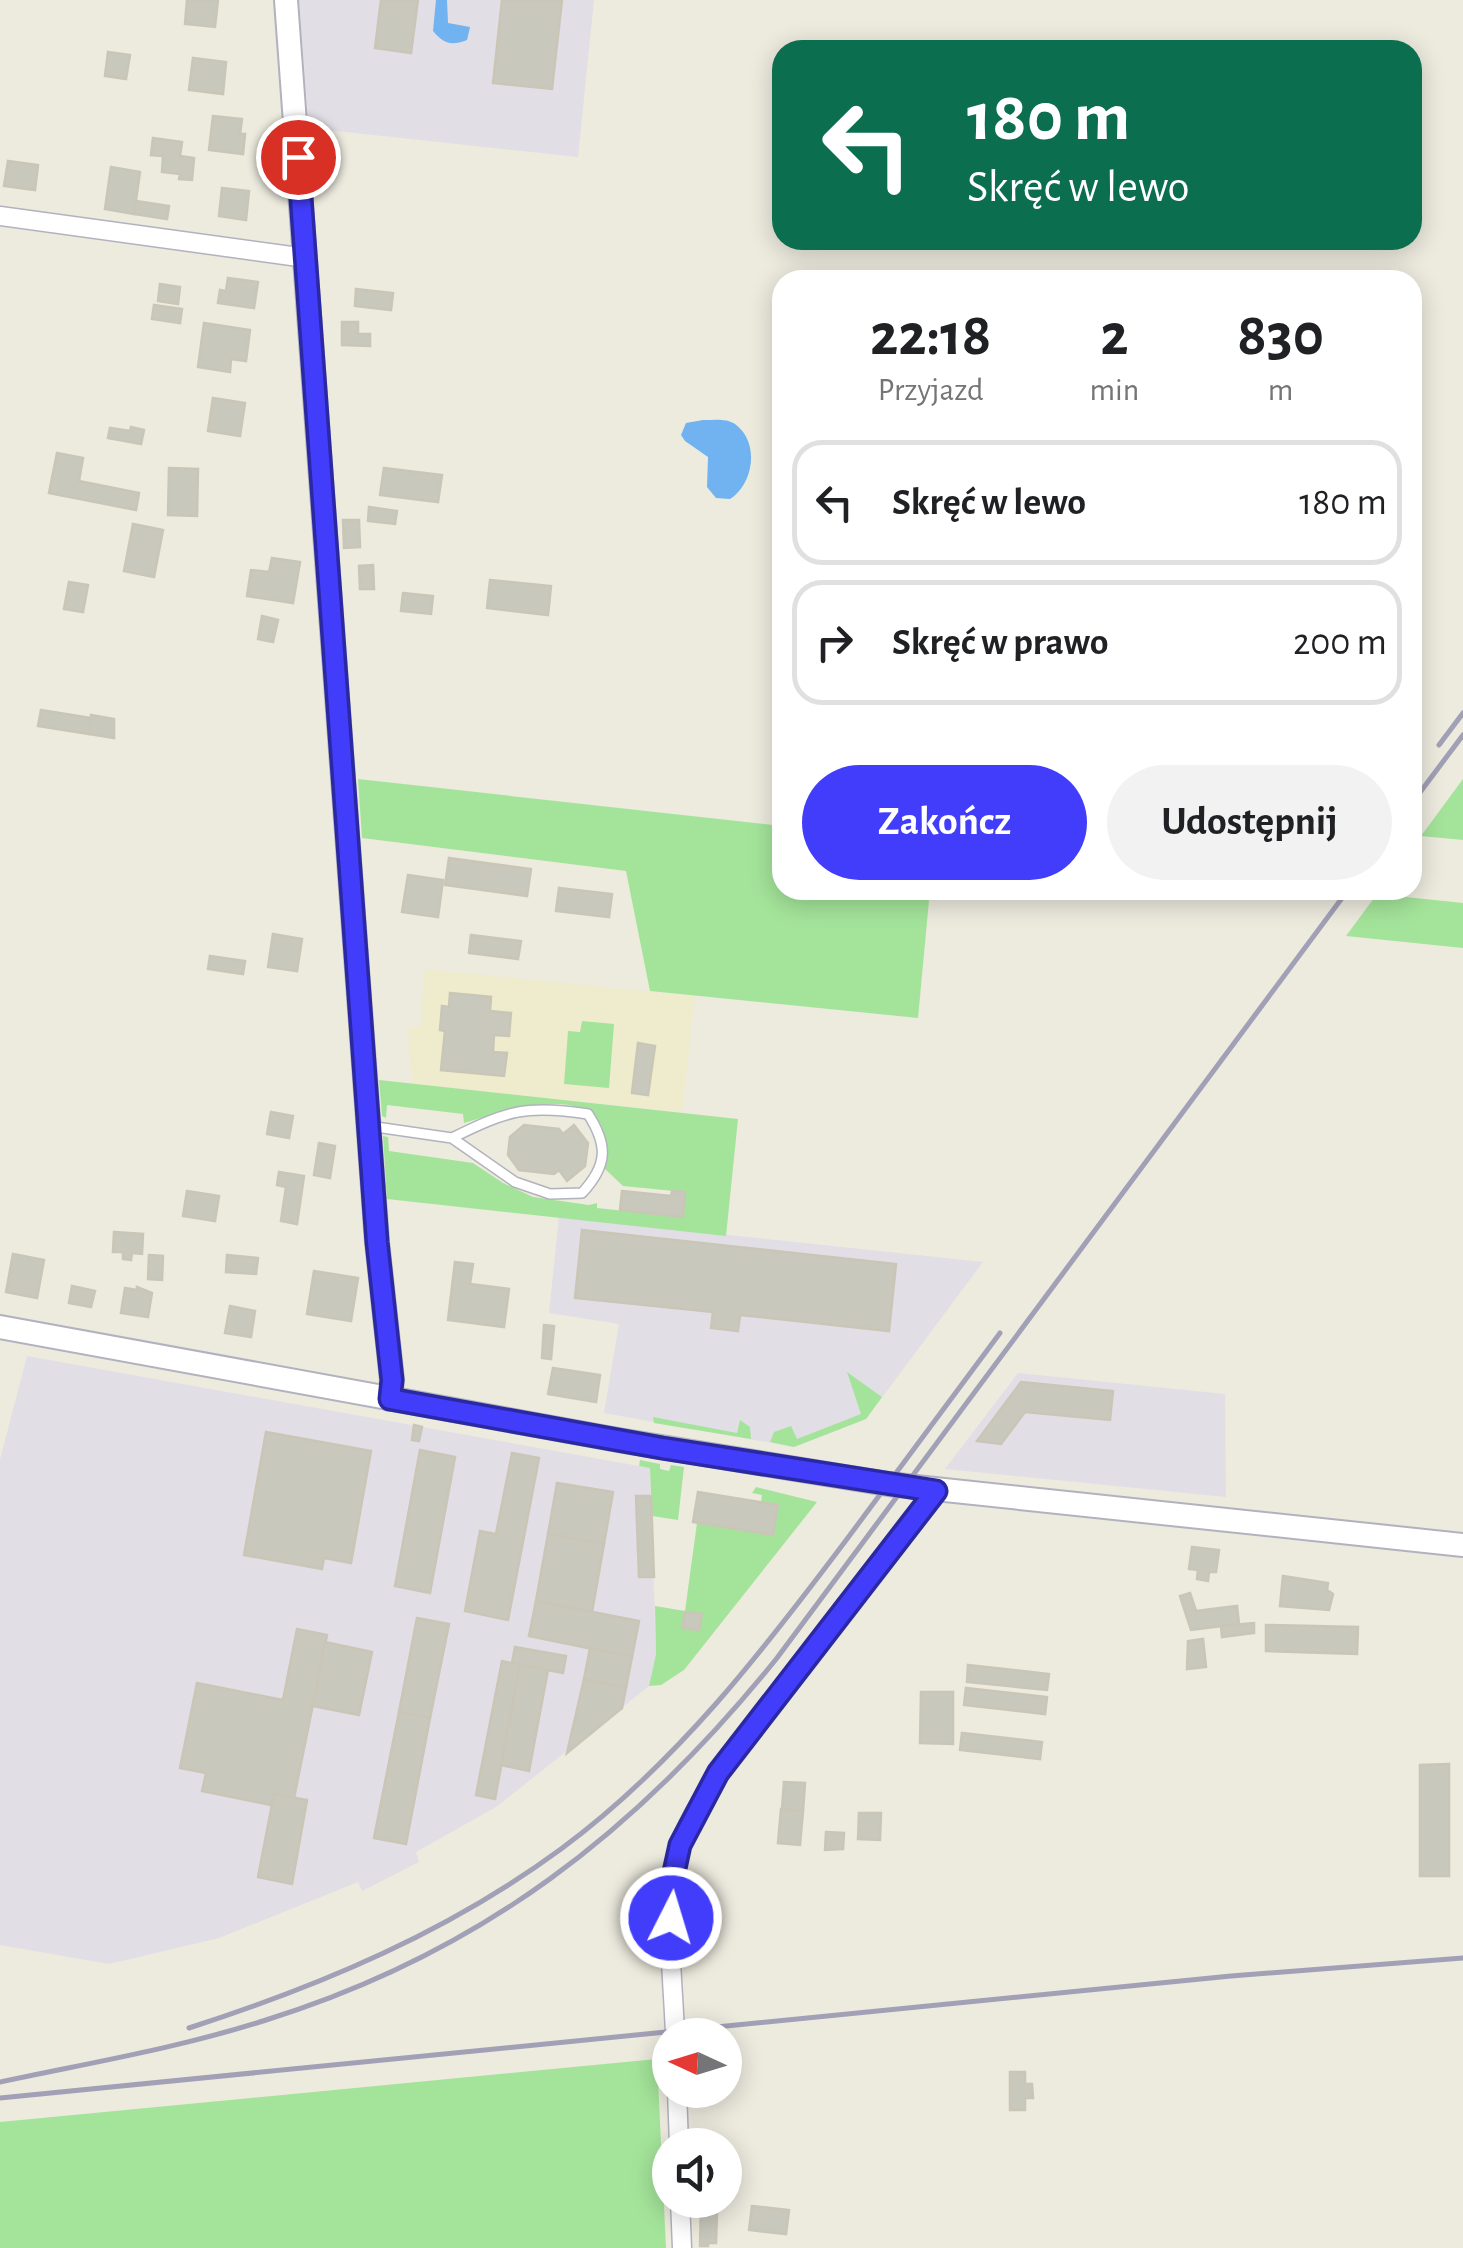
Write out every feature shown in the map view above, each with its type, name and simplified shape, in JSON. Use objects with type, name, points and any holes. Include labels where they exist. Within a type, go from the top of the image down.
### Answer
[{"type":"street","points":[[286,0],[369,1126],[392,1380],[390,1399]]},
{"type":"street","points":[[0,216],[306,258]]},
{"type":"street","points":[[0,1328],[662,1448],[936,1491],[1463,1545]]},
{"type":"street","points":[[674,2018],[673,1877],[680,1845],[694,1814],[718,1773],[936,1491]]},
{"type":"street","points":[[681,2218],[682,2248]]},
{"type":"lane","points":[[369,1126],[452,1138],[515,1182],[550,1194],[582,1193],[598,1175],[602,1137],[588,1114],[527,1108],[452,1138]]},
{"type":"shaded area","points":[[299,0],[594,0],[578,157],[309,128]]},
{"type":"shaded area","points":[[425,969],[695,996],[682,1112],[412,1084],[408,1027],[420,1028]]},
{"type":"shaded area","points":[[559,1217],[983,1262],[866,1419],[794,1447],[604,1413],[619,1324],[549,1313]]},
{"type":"shaded area","points":[[27,1356],[650,1468],[656,1654],[649,1686],[496,1807],[416,1852],[419,1862],[362,1891],[358,1882],[219,1938],[109,1964],[0,1945],[0,1460]]},
{"type":"shaded area","points":[[1018,1373],[1225,1394],[1226,1497],[945,1469]]},
{"type":"green space","points":[[358,779],[772,825],[772,900],[929,900],[918,1018],[650,991],[626,871],[362,838]]},
{"type":"green space","points":[[1463,779],[1463,840],[1422,835]]},
{"type":"green space","points":[[1373,900],[1463,903],[1463,948],[1346,936]]},
{"type":"green space","points":[[582,1021],[614,1024],[609,1088],[564,1084],[568,1031],[580,1032]]},
{"type":"green space","points":[[379,1080],[738,1119],[726,1236],[387,1199],[383,1136],[388,1137],[389,1151],[473,1163],[533,1197],[682,1217],[684,1192],[623,1186],[604,1168],[605,1138],[597,1119],[581,1108],[536,1105],[464,1123],[463,1114],[387,1105],[386,1118],[382,1116]]},
{"type":"green space","points":[[847,1372],[882,1397],[866,1419],[794,1447],[770,1442],[774,1432],[791,1426],[797,1439],[861,1414]]},
{"type":"green space","points":[[653,1417],[737,1433],[740,1420],[750,1427],[751,1439],[654,1423]]},
{"type":"green space","points":[[640,1460],[660,1464],[660,1469],[669,1471],[671,1465],[684,1467],[678,1520],[652,1516],[650,1468],[639,1466]]},
{"type":"green space","points":[[756,1487],[817,1502],[684,1670],[661,1685],[649,1686],[656,1654],[655,1606],[685,1611],[697,1523],[773,1535],[777,1505],[761,1502],[762,1495],[752,1493]]},
{"type":"green space","points":[[652,2059],[652,2108],[659,2108],[660,2128],[652,2128],[652,2218],[665,2218],[666,2248],[0,2248],[0,2122]]},
{"type":"water","points":[[436,0],[447,0],[448,23],[470,27],[467,40],[448,43],[433,31]]},
{"type":"water","points":[[731,422],[748,441],[749,473],[730,499],[716,498],[707,487],[708,457],[681,435],[686,423]]},
{"type":"building","points":[[187,0],[218,0],[215,27],[185,24]]},
{"type":"building","points":[[381,0],[418,0],[411,53],[375,48]]},
{"type":"building","points":[[502,0],[562,0],[552,89],[493,83]]},
{"type":"building","points":[[108,52],[130,55],[126,79],[105,76]]},
{"type":"building","points":[[193,58],[226,62],[223,94],[189,90]]},
{"type":"building","points":[[213,116],[242,119],[243,154],[209,150]]},
{"type":"building","points":[[153,138],[182,142],[180,156],[194,158],[192,180],[162,172],[163,156],[151,155]]},
{"type":"building","points":[[8,161],[38,165],[35,190],[4,186]]},
{"type":"building","points":[[111,167],[140,172],[134,214],[105,209]]},
{"type":"building","points":[[222,188],[249,191],[246,220],[219,216]]},
{"type":"building","points":[[136,201],[169,206],[167,219],[134,214]]},
{"type":"building","points":[[228,278],[258,282],[254,308],[218,303]]},
{"type":"building","points":[[160,284],[180,287],[178,304],[158,301]]},
{"type":"building","points":[[356,289],[393,293],[391,310],[355,306]]},
{"type":"building","points":[[154,305],[182,309],[180,323],[152,319]]},
{"type":"building","points":[[342,322],[358,322],[358,334],[370,334],[370,346],[342,345]]},
{"type":"building","points":[[204,323],[250,330],[246,361],[231,359],[230,372],[198,367]]},
{"type":"building","points":[[213,398],[245,403],[240,436],[208,431]]},
{"type":"building","points":[[131,427],[144,430],[141,444],[108,438],[110,428],[130,431]]},
{"type":"building","points":[[57,453],[83,458],[79,481],[139,493],[136,510],[49,493]]},
{"type":"building","points":[[169,468],[198,469],[197,516],[168,515]]},
{"type":"building","points":[[384,468],[442,475],[438,502],[380,495]]},
{"type":"building","points":[[369,507],[397,511],[395,524],[368,521]]},
{"type":"building","points":[[343,520],[359,520],[360,547],[344,548]]},
{"type":"building","points":[[133,524],[163,530],[154,577],[124,571]]},
{"type":"building","points":[[272,558],[300,562],[293,603],[247,596],[251,570],[269,572]]},
{"type":"building","points":[[373,565],[374,589],[360,589],[359,566]]},
{"type":"building","points":[[490,580],[551,586],[548,615],[487,608]]},
{"type":"building","points":[[69,582],[88,585],[83,612],[64,609]]},
{"type":"building","points":[[403,593],[433,596],[431,614],[401,611]]},
{"type":"building","points":[[262,616],[278,620],[273,642],[258,639]]},
{"type":"building","points":[[41,710],[91,718],[89,734],[38,726]]},
{"type":"building","points":[[91,715],[114,719],[114,738],[89,734]]},
{"type":"building","points":[[449,858],[531,869],[527,896],[445,885]]},
{"type":"building","points":[[408,875],[443,880],[438,917],[402,912]]},
{"type":"building","points":[[559,888],[612,894],[609,917],[556,911]]},
{"type":"building","points":[[273,934],[302,939],[297,971],[268,967]]},
{"type":"building","points":[[471,935],[521,941],[518,959],[469,953]]},
{"type":"building","points":[[210,956],[245,961],[243,974],[208,969]]},
{"type":"building","points":[[450,993],[491,997],[490,1011],[511,1013],[509,1036],[494,1035],[493,1052],[507,1053],[504,1076],[441,1070],[445,1031],[440,1030],[442,1006],[449,1007]]},
{"type":"building","points":[[638,1043],[655,1046],[648,1095],[632,1093]]},
{"type":"building","points":[[271,1112],[293,1116],[289,1138],[267,1134]]},
{"type":"building","points":[[524,1125],[559,1129],[563,1134],[574,1125],[588,1143],[585,1166],[567,1181],[559,1170],[554,1174],[519,1170],[508,1155],[510,1137]]},
{"type":"building","points":[[319,1143],[335,1146],[330,1178],[314,1175]]},
{"type":"building","points":[[279,1172],[304,1176],[297,1224],[281,1221],[286,1187],[277,1185]]},
{"type":"building","points":[[187,1191],[219,1196],[215,1221],[183,1216]]},
{"type":"building","points":[[622,1191],[671,1196],[672,1191],[685,1192],[683,1217],[620,1210]]},
{"type":"building","points":[[582,1230],[896,1264],[889,1331],[740,1315],[738,1331],[711,1328],[713,1312],[575,1298]]},
{"type":"building","points":[[114,1232],[143,1234],[142,1254],[132,1253],[131,1260],[123,1259],[123,1252],[113,1252]]},
{"type":"building","points":[[13,1254],[44,1260],[37,1298],[6,1292]]},
{"type":"building","points":[[149,1255],[163,1256],[162,1280],[148,1279]]},
{"type":"building","points":[[227,1255],[258,1258],[256,1274],[226,1272]]},
{"type":"building","points":[[455,1262],[473,1264],[470,1284],[509,1289],[504,1327],[448,1320]]},
{"type":"building","points":[[314,1271],[358,1278],[351,1321],[307,1314]]},
{"type":"building","points":[[72,1286],[95,1291],[91,1307],[69,1303]]},
{"type":"building","points":[[137,1287],[152,1293],[148,1317],[121,1313],[125,1288]]},
{"type":"building","points":[[230,1306],[255,1311],[251,1337],[225,1333]]},
{"type":"building","points":[[544,1325],[554,1326],[551,1359],[542,1358]]},
{"type":"building","points":[[553,1368],[600,1375],[596,1402],[548,1394]]},
{"type":"building","points":[[1021,1382],[1113,1391],[1110,1420],[1025,1412],[1001,1444],[977,1441]]},
{"type":"building","points":[[414,1425],[422,1427],[419,1441],[412,1440]]},
{"type":"building","points":[[266,1432],[371,1451],[351,1563],[324,1558],[322,1569],[244,1555]]},
{"type":"building","points":[[420,1450],[455,1457],[430,1593],[395,1586]]},
{"type":"building","points":[[512,1453],[539,1458],[508,1620],[465,1611],[480,1531],[496,1534]]},
{"type":"building","points":[[557,1483],[613,1492],[604,1544],[548,1534]]},
{"type":"building","points":[[698,1492],[778,1505],[773,1535],[693,1522]]},
{"type":"building","points":[[636,1496],[651,1496],[654,1577],[639,1577]]},
{"type":"building","points":[[548,1534],[604,1544],[592,1612],[536,1601]]},
{"type":"building","points":[[1192,1547],[1219,1550],[1216,1572],[1209,1572],[1208,1581],[1197,1579],[1198,1570],[1189,1569]]},
{"type":"building","points":[[1283,1576],[1328,1583],[1327,1590],[1333,1594],[1329,1610],[1280,1606]]},
{"type":"building","points":[[1190,1593],[1196,1611],[1237,1606],[1239,1624],[1191,1630],[1180,1596]]},
{"type":"building","points":[[536,1601],[639,1621],[632,1657],[529,1636]]},
{"type":"building","points":[[685,1612],[702,1614],[699,1630],[682,1628]]},
{"type":"building","points":[[417,1618],[449,1624],[430,1718],[399,1712]]},
{"type":"building","points":[[1254,1623],[1254,1633],[1222,1637],[1221,1626]]},
{"type":"building","points":[[1266,1625],[1358,1627],[1357,1654],[1266,1651]]},
{"type":"building","points":[[297,1629],[327,1635],[294,1798],[274,1794],[271,1805],[202,1791],[206,1773],[180,1768],[197,1683],[283,1700]]},
{"type":"building","points":[[1203,1639],[1206,1667],[1187,1669],[1188,1641]]},
{"type":"building","points":[[325,1642],[372,1652],[359,1715],[313,1706]]},
{"type":"building","points":[[515,1647],[566,1656],[563,1673],[512,1663]]},
{"type":"building","points":[[590,1648],[632,1657],[626,1688],[584,1679]]},
{"type":"building","points":[[502,1661],[520,1665],[495,1799],[476,1795]]},
{"type":"building","points":[[520,1665],[548,1670],[529,1771],[501,1765]]},
{"type":"building","points":[[968,1665],[1049,1674],[1047,1690],[967,1682]]},
{"type":"building","points":[[584,1679],[626,1688],[622,1708],[567,1753]]},
{"type":"building","points":[[966,1688],[1047,1697],[1045,1714],[964,1705]]},
{"type":"building","points":[[921,1692],[953,1692],[953,1744],[920,1743]]},
{"type":"building","points":[[399,1712],[430,1718],[406,1844],[374,1838]]},
{"type":"building","points":[[962,1733],[1042,1742],[1040,1759],[960,1750]]},
{"type":"building","points":[[1449,1764],[1449,1876],[1420,1876],[1420,1765]]},
{"type":"building","points":[[784,1782],[805,1783],[803,1811],[782,1809]]},
{"type":"building","points":[[274,1794],[307,1800],[292,1884],[258,1877]]},
{"type":"building","points":[[781,1809],[803,1811],[800,1845],[778,1843]]},
{"type":"building","points":[[859,1813],[881,1813],[880,1840],[858,1839]]},
{"type":"building","points":[[826,1832],[844,1833],[843,1849],[825,1850]]},
{"type":"building","points":[[1010,2072],[1025,2072],[1025,2084],[1032,2084],[1033,2098],[1025,2098],[1025,2110],[1010,2110]]},
{"type":"building","points":[[752,2206],[789,2210],[786,2234],[749,2230]]},
{"type":"building","points":[[701,2218],[717,2218],[716,2243],[700,2246]]},
{"type":"railway","points":[[1439,745],[1463,713]]},
{"type":"railway","points":[[1422,790],[1463,735]]},
{"type":"railway","points":[[0,2082],[200,2039],[344,1992],[417,1960],[485,1922],[550,1879],[610,1831],[724,1721],[777,1658],[1341,900]]},
{"type":"railway","points":[[189,2028],[287,1994],[429,1931],[518,1879],[603,1816],[680,1743],[783,1623],[1000,1333]]},
{"type":"railway","points":[[0,2098],[1231,1976],[1463,1958]]},
{"type":"route","points":[[298,157],[377,1242],[392,1380],[390,1399],[662,1448],[936,1491],[718,1773],[680,1845],[673,1877],[671,1918]]}]
